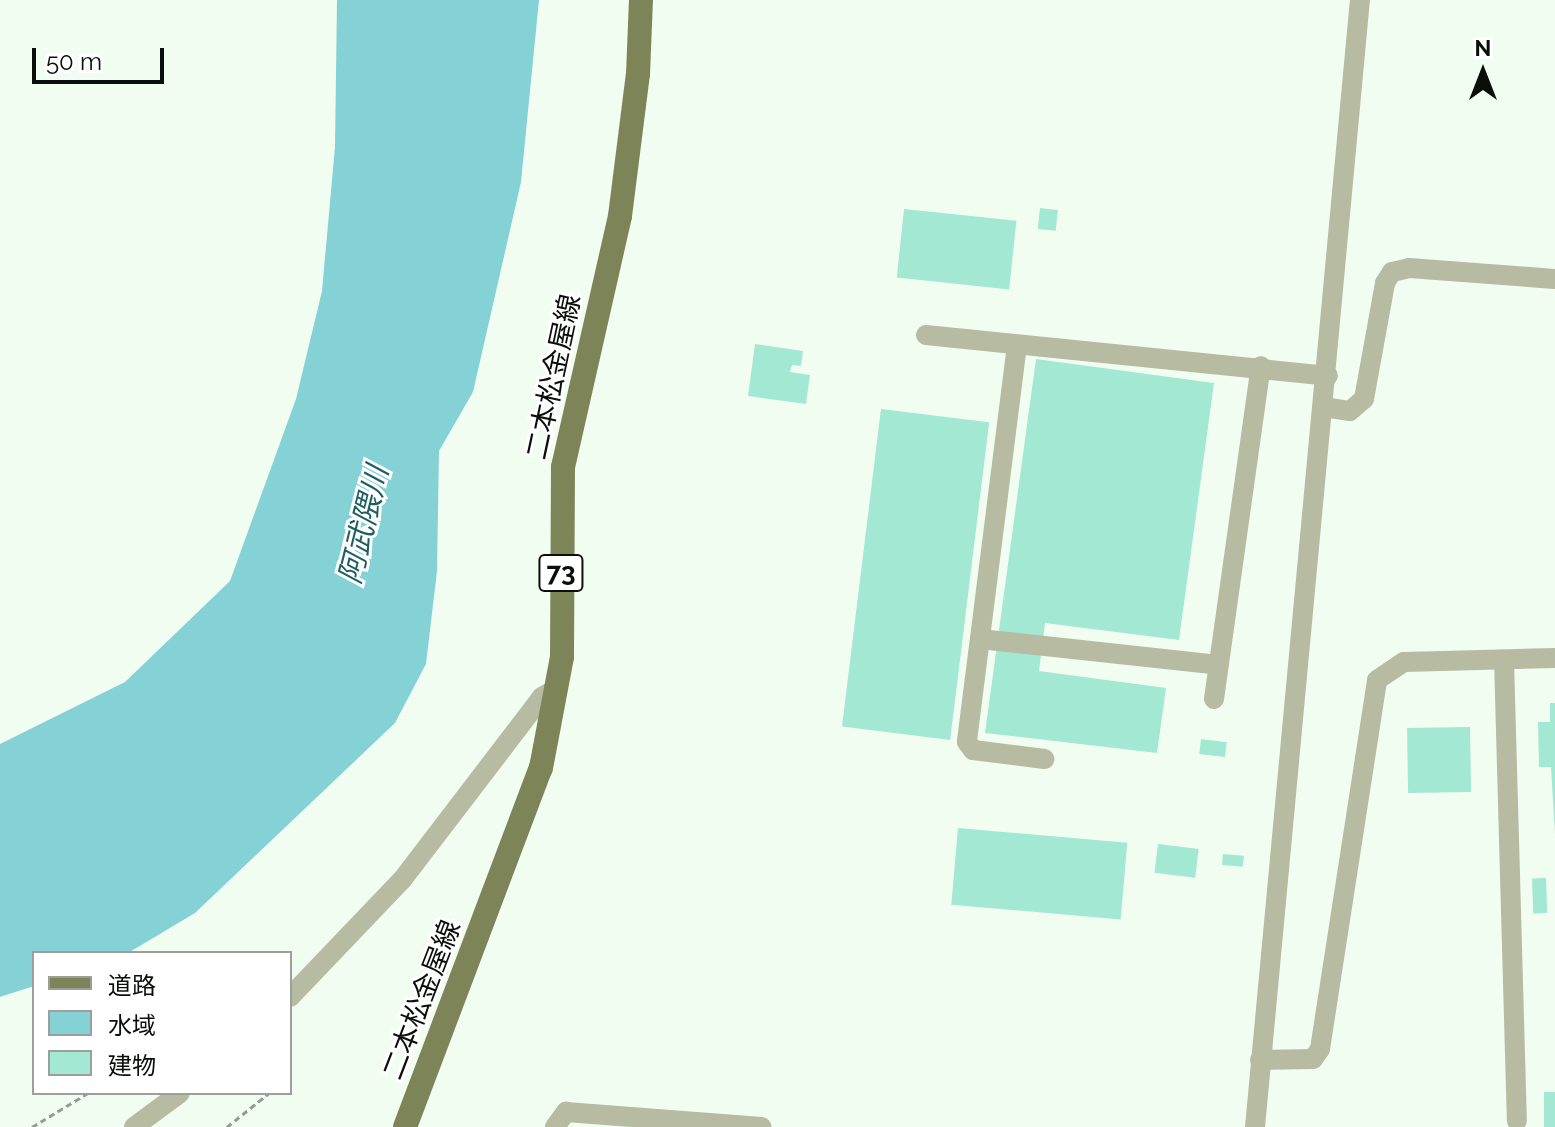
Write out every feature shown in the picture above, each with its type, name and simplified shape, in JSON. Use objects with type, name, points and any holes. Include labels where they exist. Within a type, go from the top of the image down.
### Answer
[{"type":"main road","name":"二本松金屋線","points":[[405,1127],[541,768],[562,657],[563,467],[620,216],[638,74],[641,0]]},
{"type":"street","points":[[1255,1127],[1328,376],[1360,0]]},
{"type":"street","points":[[1324,407],[1350,411],[1364,399],[1385,283],[1392,272],[1409,268],[1555,279]]},
{"type":"street","points":[[926,335],[1261,366],[1328,376]]},
{"type":"street","points":[[1017,345],[967,742],[973,750],[1044,759]]},
{"type":"street","points":[[1214,699],[1261,366]]},
{"type":"street","points":[[980,639],[1219,665]]},
{"type":"street","points":[[1260,1060],[1313,1059],[1320,1049],[1377,680],[1404,662],[1555,658]]},
{"type":"street","points":[[1504,660],[1517,1121]]},
{"type":"street","points":[[292,995],[402,880],[542,697],[556,689]]},
{"type":"street","points":[[134,1127],[177,1095]]},
{"type":"street","points":[[555,1127],[566,1112],[761,1127]]},
{"type":"path","points":[[32,1127],[85,1095]]},
{"type":"path","points":[[227,1127],[267,1095]]},
{"type":"water","name":"阿武隈川","points":[[337,0],[539,0],[521,182],[473,392],[439,451],[437,571],[426,664],[395,723],[195,913],[131,951],[32,951],[32,987],[0,997],[0,744],[125,682],[230,581],[296,399],[322,291],[335,147]]},
{"type":"building","points":[[1040,208],[1058,210],[1056,231],[1038,229]]},
{"type":"building","points":[[904,209],[1016,221],[1009,289],[897,278]]},
{"type":"building","points":[[755,344],[803,351],[801,366],[792,365],[790,372],[810,375],[806,404],[748,396]]},
{"type":"building","points":[[1036,359],[1214,383],[1179,640],[1045,623],[1039,671],[1166,688],[1157,753],[985,733]]},
{"type":"building","points":[[881,409],[989,422],[950,740],[842,727]]},
{"type":"building","points":[[1550,703],[1555,703],[1555,834],[1551,767],[1539,767],[1538,722],[1550,722]]},
{"type":"building","points":[[1470,727],[1471,792],[1408,793],[1407,728]]},
{"type":"building","points":[[1201,739],[1227,742],[1225,757],[1199,754]]},
{"type":"building","points":[[958,828],[1127,843],[1121,920],[951,905]]},
{"type":"building","points":[[1158,844],[1199,849],[1195,878],[1154,873]]},
{"type":"building","points":[[1223,854],[1244,856],[1243,867],[1222,865]]},
{"type":"building","points":[[1532,878],[1546,878],[1547,913],[1533,913]]},
{"type":"building","points":[[1544,1092],[1555,1092],[1555,1127],[1544,1127]]}]
